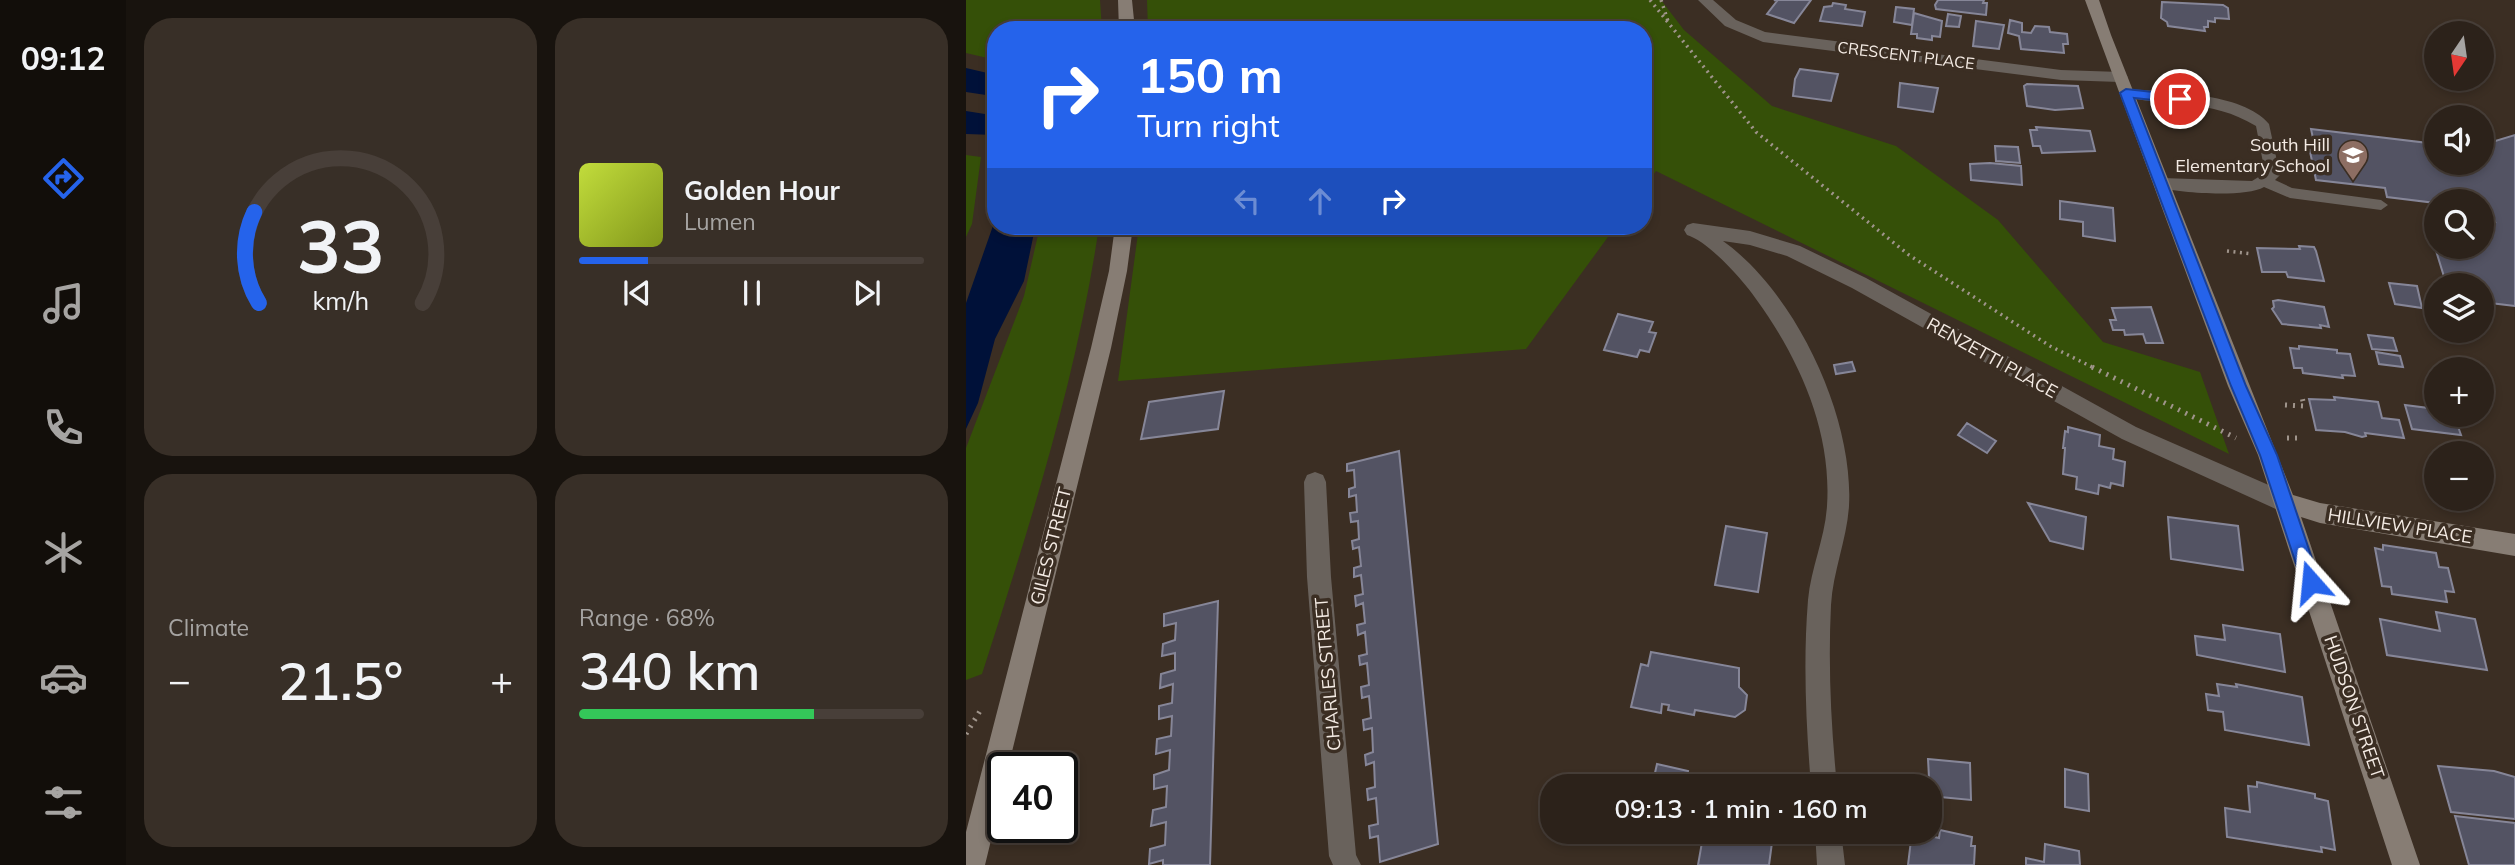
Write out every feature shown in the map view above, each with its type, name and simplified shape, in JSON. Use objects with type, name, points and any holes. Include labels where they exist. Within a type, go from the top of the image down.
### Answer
[{"type":"street","points":[[1125,0],[1127,21]]},
{"type":"street","name":"CRESCENT PLACE","points":[[1704,0],[1724,21],[1741,31],[1763,37],[2123,85]]},
{"type":"street","name":"HUDSON STREET","points":[[2092,0],[2286,503],[2406,865]]},
{"type":"street","name":"RENZETTI PLACE","points":[[1823,774],[1816,681],[1820,597],[1838,505],[1836,463],[1827,417],[1804,357],[1755,282],[1730,254],[1693,230],[1750,238],[1793,251],[1859,283],[2129,433],[2286,503]]},
{"type":"street","name":"GILES STREET","points":[[971,865],[1101,348],[1118,271],[1123,235]]},
{"type":"street","name":"CHARLES STREET","points":[[1315,482],[1319,577],[1343,856],[1347,865]]},
{"type":"street","name":"HILLVIEW PLACE","points":[[2286,503],[2320,513],[2515,545]]},
{"type":"street","points":[[1829,844],[1831,865]]},
{"type":"lane","points":[[2123,85],[2248,114],[2262,124],[2273,175],[2255,186],[2162,183]]},
{"type":"lane","points":[[2263,181],[2290,193],[2381,205]]},
{"type":"path","points":[[1650,0],[1756,132],[1909,255],[2050,346],[2231,438]]},
{"type":"path","points":[[1661,0],[1670,28]]},
{"type":"path","points":[[2227,251],[2252,254]]},
{"type":"path","points":[[2285,405],[2304,406],[2302,397]]},
{"type":"path","points":[[2285,438],[2297,438]]},
{"type":"green space","points":[[966,0],[1100,0],[1101,21],[987,21],[987,58],[966,53]]},
{"type":"green space","points":[[1147,0],[1661,0],[1684,30],[1772,106],[1896,146],[1998,220],[2103,342],[2200,372],[2229,454],[1656,171],[1652,176],[1652,21],[1148,21]]},
{"type":"green space","points":[[966,155],[981,157],[972,224],[966,237]]},
{"type":"green space","points":[[1038,235],[1098,235],[1065,396],[1034,508],[982,674],[966,680],[966,448],[1024,296]]},
{"type":"green space","points":[[1138,235],[1609,235],[1526,349],[1118,381]]},
{"type":"water","points":[[966,68],[987,73],[987,96],[966,92]]},
{"type":"water","points":[[966,111],[987,114],[987,135],[966,134]]},
{"type":"water","points":[[990,235],[1034,235],[1024,281],[995,339],[978,403],[966,429],[966,303]]},
{"type":"building","points":[[1774,0],[1811,0],[1794,23],[1767,14],[1777,1]]},
{"type":"building","points":[[1938,0],[1984,0],[1983,3],[1987,3],[1986,15],[1936,9]]},
{"type":"building","points":[[2162,2],[2223,5],[2228,8],[2229,19],[2215,18],[2215,22],[2208,21],[2208,27],[2204,27],[2205,31],[2168,26],[2161,18]]},
{"type":"building","points":[[1833,3],[1846,5],[1845,9],[1865,12],[1862,26],[1820,21],[1824,7],[1832,6]]},
{"type":"building","points":[[1896,7],[1914,9],[1912,25],[1894,22]]},
{"type":"building","points":[[1914,13],[1942,21],[1940,37],[1932,36],[1932,40],[1917,38],[1917,34],[1911,34]]},
{"type":"building","points":[[1948,14],[1961,16],[1959,27],[1946,26]]},
{"type":"building","points":[[2010,20],[2022,23],[2022,32],[2031,33],[2035,26],[2049,27],[2050,32],[2067,34],[2068,44],[2063,44],[2064,53],[2021,49],[2019,36],[2008,33]]},
{"type":"building","points":[[1976,21],[2004,25],[1999,49],[1973,46]]},
{"type":"building","points":[[1800,69],[1838,74],[1831,101],[1793,96],[1795,79]]},
{"type":"building","points":[[1900,83],[1938,88],[1933,112],[1898,107]]},
{"type":"building","points":[[2024,86],[2078,86],[2083,108],[2055,110],[2027,106]]},
{"type":"building","points":[[2036,127],[2090,131],[2095,151],[2042,153],[2040,146],[2033,146],[2030,130],[2037,130]]},
{"type":"building","points":[[2311,129],[2424,143],[2424,175],[2494,175],[2494,141],[2515,135],[2515,306],[2494,303],[2494,273],[2443,273],[2439,259],[2494,259],[2494,189],[2424,189],[2424,202],[2387,197],[2385,188],[2316,180],[2308,142],[2314,143]]},
{"type":"building","points":[[1995,146],[2018,147],[2020,163],[1996,161]]},
{"type":"building","points":[[1970,164],[2021,166],[2022,185],[1971,180]]},
{"type":"building","points":[[2060,201],[2113,208],[2115,241],[2083,236],[2083,222],[2060,219]]},
{"type":"building","points":[[2299,246],[2314,247],[2324,281],[2288,277],[2286,272],[2262,272],[2257,248],[2300,249]]},
{"type":"building","points":[[2389,283],[2417,286],[2422,308],[2395,304]]},
{"type":"building","points":[[2273,301],[2324,307],[2329,327],[2282,324],[2272,309]]},
{"type":"building","points":[[2151,307],[2163,343],[2146,343],[2143,334],[2125,335],[2124,330],[2113,330],[2110,320],[2116,320],[2112,308]]},
{"type":"building","points":[[1618,314],[1653,322],[1649,332],[1656,333],[1649,352],[1640,350],[1637,357],[1604,350]]},
{"type":"building","points":[[2368,335],[2393,338],[2397,351],[2372,349]]},
{"type":"building","points":[[2299,346],[2350,354],[2355,376],[2342,375],[2343,378],[2303,373],[2302,368],[2294,368],[2290,348],[2299,349]]},
{"type":"building","points":[[2376,352],[2400,356],[2403,367],[2379,364]]},
{"type":"building","points":[[1852,362],[1855,371],[1836,374],[1834,365]]},
{"type":"building","points":[[1224,391],[1218,429],[1141,439],[1149,402]]},
{"type":"building","points":[[2334,397],[2378,402],[2382,418],[2399,420],[2404,438],[2365,433],[2366,436],[2362,437],[2345,432],[2316,430],[2309,399],[2335,400]]},
{"type":"building","points":[[2405,405],[2424,407],[2424,427],[2458,427],[2461,435],[2412,429]]},
{"type":"building","points":[[1967,423],[1996,441],[1987,453],[1958,435]]},
{"type":"building","points":[[2068,427],[2100,435],[2099,446],[2114,449],[2113,459],[2125,462],[2123,486],[2111,483],[2110,488],[2099,485],[2098,494],[2076,489],[2077,477],[2063,474],[2063,448]]},
{"type":"building","points":[[1399,451],[1438,844],[1380,862],[1378,836],[1370,838],[1369,826],[1378,824],[1376,798],[1368,800],[1367,789],[1375,787],[1374,762],[1366,765],[1365,755],[1373,752],[1372,728],[1364,730],[1363,720],[1371,718],[1369,696],[1362,698],[1361,687],[1369,685],[1367,663],[1360,665],[1359,656],[1367,654],[1365,632],[1358,635],[1357,625],[1365,623],[1363,603],[1356,606],[1355,596],[1363,594],[1361,575],[1354,577],[1354,568],[1361,566],[1359,547],[1353,549],[1352,541],[1359,539],[1358,521],[1351,522],[1350,513],[1357,512],[1356,495],[1349,497],[1349,489],[1355,487],[1354,470],[1347,471],[1347,464]]},
{"type":"building","points":[[2028,503],[2086,517],[2083,549],[2050,541]]},
{"type":"building","points":[[2168,517],[2238,526],[2243,570],[2171,559]]},
{"type":"building","points":[[1726,526],[1767,533],[1758,592],[1715,585]]},
{"type":"building","points":[[2383,545],[2436,553],[2439,567],[2448,568],[2454,592],[2445,591],[2447,602],[2392,594],[2391,587],[2382,586],[2375,548],[2383,550]]},
{"type":"building","points":[[1218,601],[1210,865],[1163,865],[1163,860],[1149,864],[1150,849],[1165,845],[1166,822],[1151,826],[1153,810],[1166,807],[1167,786],[1154,789],[1154,775],[1169,770],[1170,750],[1156,754],[1157,739],[1171,736],[1172,716],[1159,719],[1159,706],[1172,703],[1173,684],[1160,688],[1161,674],[1175,670],[1175,653],[1162,656],[1163,644],[1175,640],[1176,623],[1164,626],[1164,614]]},
{"type":"building","points":[[2436,612],[2475,619],[2487,670],[2387,655],[2380,619],[2440,631]]},
{"type":"building","points":[[2223,625],[2280,634],[2285,672],[2197,655],[2195,636],[2225,640]]},
{"type":"building","points":[[1651,652],[1739,668],[1739,687],[1747,695],[1745,710],[1735,717],[1695,710],[1694,715],[1668,710],[1669,705],[1662,704],[1661,713],[1631,707],[1641,664],[1648,666]]},
{"type":"building","points":[[2217,684],[2237,687],[2236,684],[2302,697],[2309,745],[2225,730],[2223,712],[2208,710],[2206,694],[2219,696]]},
{"type":"building","points":[[1928,759],[1970,763],[1971,800],[1942,797],[1942,774],[1929,774]]},
{"type":"building","points":[[1657,764],[1688,771],[1687,774],[1655,774]]},
{"type":"building","points":[[2438,766],[2494,771],[2515,777],[2515,819],[2451,812]]},
{"type":"building","points":[[2065,769],[2088,774],[2089,811],[2065,807]]},
{"type":"building","points":[[2257,782],[2315,794],[2315,798],[2328,801],[2335,850],[2321,847],[2322,852],[2227,837],[2225,808],[2250,812],[2248,786],[2257,787]]},
{"type":"building","points":[[2455,816],[2515,823],[2515,865],[2469,865]]},
{"type":"building","points":[[1942,830],[1972,837],[1971,846],[1975,846],[1974,865],[1908,865],[1911,844],[1942,844]]},
{"type":"building","points":[[1702,844],[1772,844],[1769,865],[1698,865]]},
{"type":"building","points":[[2045,844],[2079,851],[2080,865],[2026,865],[2026,858],[2044,862]]},
{"type":"place","name":"South Hill Elementary School","points":[[2353,182]]},
{"type":"route","points":[[2180,99],[2126,93],[2238,386],[2259,438],[2269,455],[2311,582]]}]
